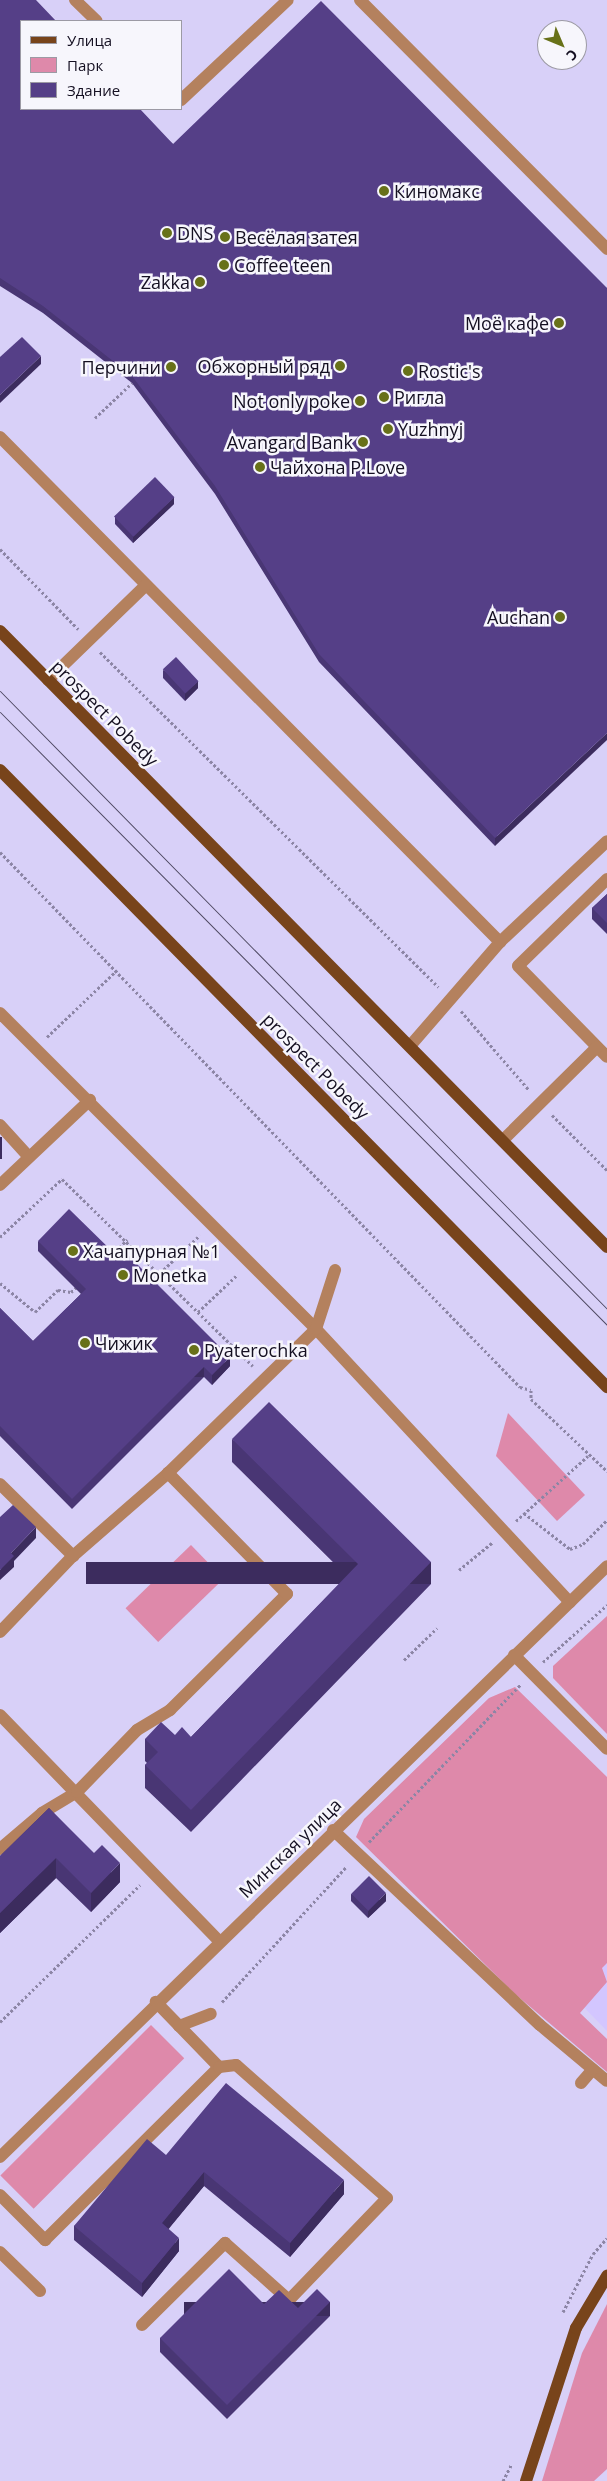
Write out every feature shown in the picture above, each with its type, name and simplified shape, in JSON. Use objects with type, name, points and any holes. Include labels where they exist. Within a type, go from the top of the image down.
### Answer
[{"type":"main road","name":"prospect Pobedy","points":[[0,631],[607,1247]]},
{"type":"main road","name":"prospect Pobedy","points":[[0,770],[607,1387]]},
{"type":"main road","points":[[526,2481],[576,2328],[607,2276]]},
{"type":"street","points":[[75,0],[96,20]]},
{"type":"street","points":[[182,99],[288,0]]},
{"type":"street","points":[[360,0],[607,249]]},
{"type":"street","points":[[0,437],[500,942]]},
{"type":"street","points":[[48,680],[146,585]]},
{"type":"street","points":[[410,1046],[452,1001],[500,942],[607,841]]},
{"type":"street","points":[[607,879],[518,966],[607,1057]]},
{"type":"street","points":[[0,1013],[90,1100],[316,1329],[503,1533],[570,1602]]},
{"type":"street","points":[[503,1140],[598,1047]]},
{"type":"street","points":[[0,1184],[90,1100]]},
{"type":"street","points":[[0,1125],[29,1157]]},
{"type":"street","points":[[0,1632],[73,1556],[168,1473],[263,1377],[277,1369],[316,1329],[335,1270]]},
{"type":"street","points":[[0,1849],[42,1813],[77,1792],[137,1730],[170,1710],[287,1594],[168,1473]]},
{"type":"street","points":[[1,1487],[73,1556]]},
{"type":"street","name":"Минская улица","points":[[0,2157],[156,2002],[607,1566]]},
{"type":"street","points":[[514,1655],[607,1749]]},
{"type":"street","points":[[0,1715],[77,1792],[151,1874],[220,1942]]},
{"type":"street","points":[[333,1830],[607,2081]]},
{"type":"street","points":[[156,2002],[219,2067]]},
{"type":"street","points":[[179,2026],[211,2014]]},
{"type":"street","points":[[0,2196],[45,2240],[219,2067],[236,2065],[387,2198],[289,2300],[225,2243],[142,2325]]},
{"type":"street","points":[[581,2083],[593,2069]]},
{"type":"street","points":[[0,2252],[40,2291]]},
{"type":"path","points":[[95,418],[132,383]]},
{"type":"path","points":[[0,549],[88,641],[452,1001],[540,1104],[607,1170]]},
{"type":"path","points":[[0,852],[117,970],[520,1388],[532,1390],[531,1399],[588,1456],[607,1470]]},
{"type":"path","points":[[36,1047],[117,970]]},
{"type":"path","points":[[0,1237],[62,1179],[127,1240],[263,1377]]},
{"type":"path","points":[[160,1273],[205,1230]]},
{"type":"path","points":[[106,1260],[127,1240]]},
{"type":"path","points":[[198,1312],[241,1271]]},
{"type":"path","points":[[0,1283],[35,1312],[58,1290],[71,1292],[85,1279]]},
{"type":"path","points":[[459,1570],[588,1456]]},
{"type":"path","points":[[524,1513],[570,1549],[583,1544],[607,1520]]},
{"type":"path","points":[[211,2014],[358,1854],[532,1673],[607,1605]]},
{"type":"path","points":[[404,1660],[437,1628]]},
{"type":"path","points":[[0,2022],[151,1874]]},
{"type":"shaded area","points":[[607,1957],[607,2031],[570,1993]]},
{"type":"green space","points":[[508,1413],[585,1495],[557,1521],[496,1456]]},
{"type":"green space","points":[[191,1545],[224,1579],[158,1642],[126,1608]]},
{"type":"green space","points":[[607,1616],[607,1734],[553,1678],[553,1666]]},
{"type":"green space","points":[[515,1687],[607,1777],[607,1963],[602,1968],[607,1982],[580,2013],[607,2039],[607,2072],[514,1993],[356,1837],[364,1819],[489,1698]]},
{"type":"green space","points":[[151,2025],[184,2058],[34,2209],[0,2176]]},
{"type":"green space","points":[[607,2304],[607,2469],[594,2481],[542,2481],[582,2353]]},
{"type":"building","name":"Yuzhnyj","points":[[0,0],[36,0],[55,20],[20,20],[20,110],[141,110],[173,144],[321,1],[607,288],[607,733],[495,838],[319,654],[215,486],[132,376],[43,306],[0,278]]},
{"type":"building","points":[[22,337],[41,356],[0,395],[0,357]]},
{"type":"building","points":[[155,477],[174,497],[133,537],[114,517]]},
{"type":"building","points":[[176,657],[199,681],[185,693],[163,669]]},
{"type":"building","points":[[607,894],[607,923],[592,908]]},
{"type":"building","points":[[69,1209],[118,1257],[124,1251],[230,1357],[212,1375],[204,1367],[72,1499],[0,1426],[0,1308],[33,1341],[86,1289],[38,1241]]},
{"type":"building","points":[[269,1402],[431,1562],[191,1810],[145,1765],[158,1752],[145,1739],[161,1722],[175,1735],[182,1727],[191,1737],[358,1564],[232,1439]]},
{"type":"building","points":[[13,1505],[36,1527],[11,1553],[14,1556],[0,1570],[0,1517]]},
{"type":"building","points":[[49,1808],[94,1853],[102,1845],[120,1863],[91,1893],[56,1858],[0,1913],[0,1856]]},
{"type":"building","points":[[369,1876],[386,1893],[368,1911],[351,1894]]},
{"type":"building","points":[[226,2083],[344,2180],[290,2243],[204,2172],[162,2223],[179,2238],[142,2283],[74,2226],[147,2139],[166,2155]]},
{"type":"building","points":[[229,2269],[264,2304],[279,2290],[298,2308],[317,2289],[330,2302],[227,2405],[160,2338]]},
{"type":"tram line","points":[[0,691],[607,1309]]},
{"type":"tram line","points":[[0,712],[607,1325]]},
{"type":"place","name":"Киномакс","points":[[384,191]]},
{"type":"place","name":"DNS","points":[[167,233]]},
{"type":"place","name":"Весёлая затея","points":[[225,237]]},
{"type":"place","name":"Coffee teen","points":[[224,265]]},
{"type":"place","name":"Zakka","points":[[200,282]]},
{"type":"place","name":"Моё кафе","points":[[559,323]]},
{"type":"place","name":"Обжорный ряд","points":[[340,366]]},
{"type":"place","name":"Перчини","points":[[171,367]]},
{"type":"place","name":"Rostic's","points":[[408,371]]},
{"type":"place","name":"Ригла","points":[[384,397]]},
{"type":"place","name":"Not only poke","points":[[360,401]]},
{"type":"place","name":"Yuzhnyj","points":[[388,429]]},
{"type":"place","name":"Avangard Bank","points":[[363,442]]},
{"type":"place","name":"Чайхона P.Love","points":[[260,467]]},
{"type":"place","name":"Auchan","points":[[560,617]]},
{"type":"place","name":"Хачапурная №1","points":[[73,1251]]},
{"type":"place","name":"Monetka","points":[[123,1275]]},
{"type":"place","name":"Чижик","points":[[85,1343]]},
{"type":"place","name":"Pyaterochka","points":[[194,1350]]}]
